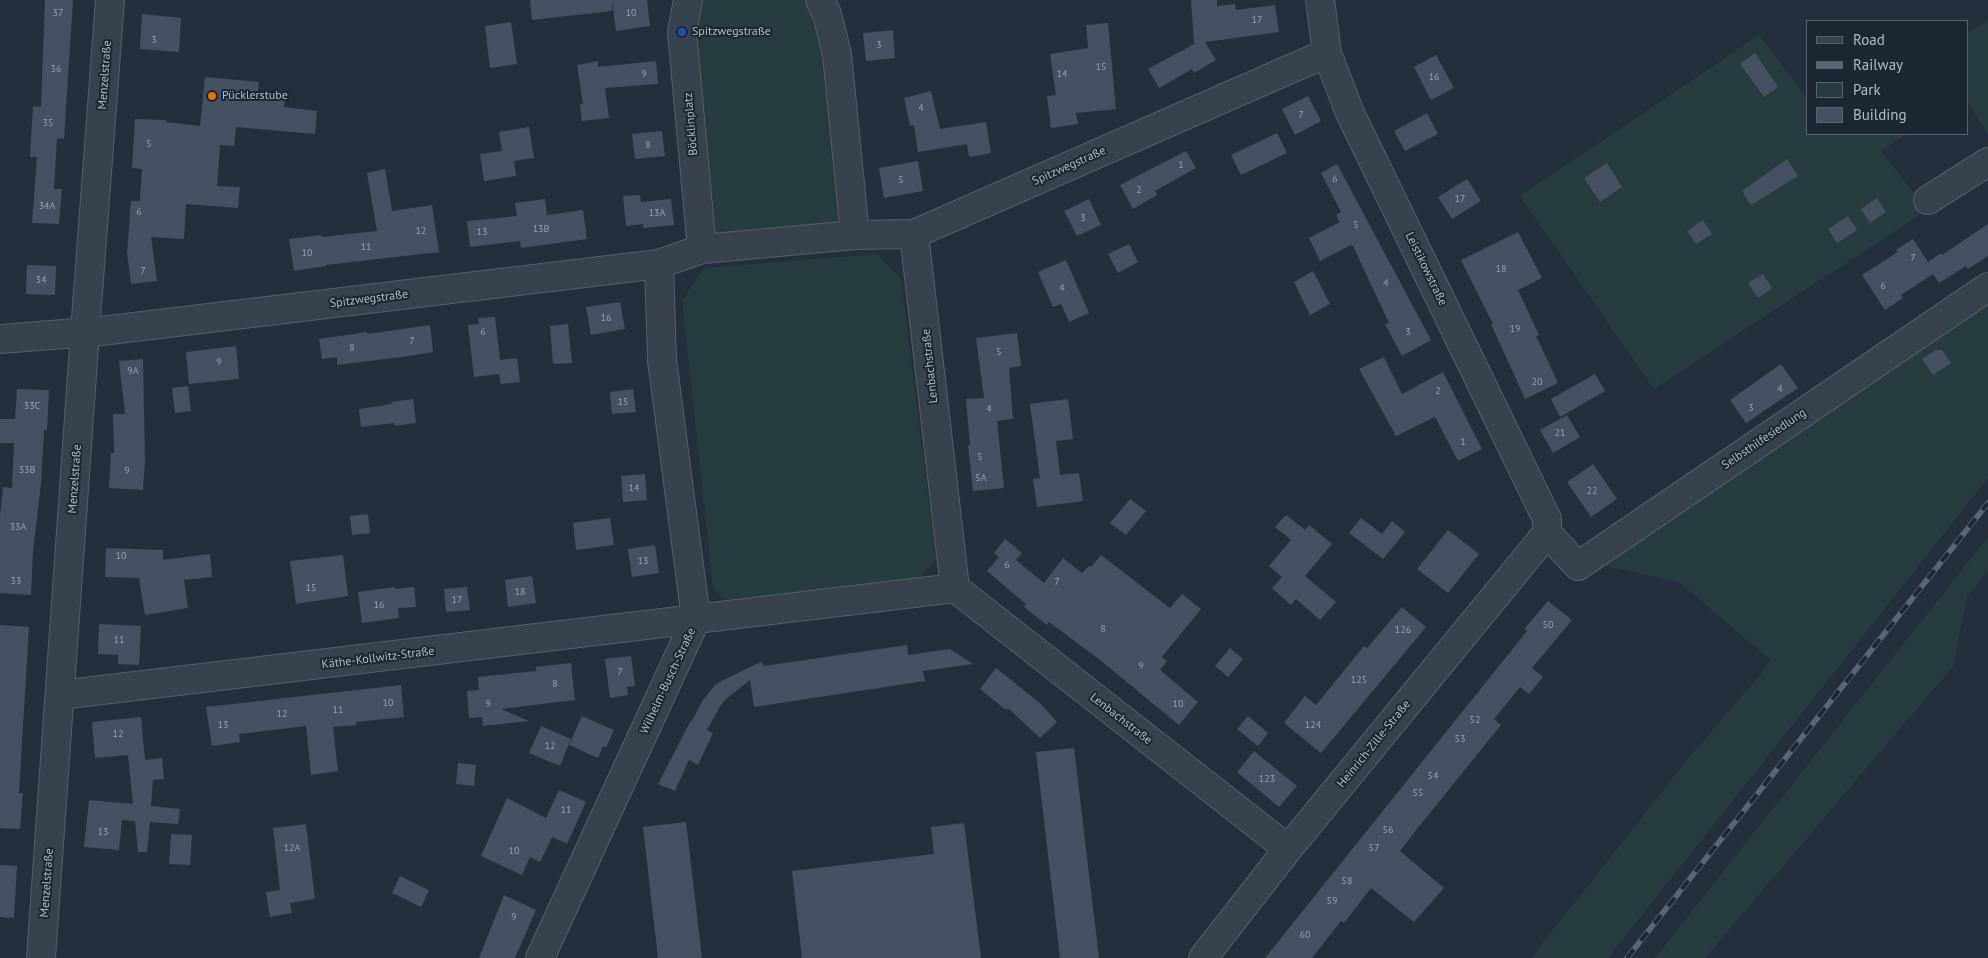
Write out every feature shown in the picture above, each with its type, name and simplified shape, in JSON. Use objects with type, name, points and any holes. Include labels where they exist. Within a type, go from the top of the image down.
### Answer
[{"type":"street","name":"Menzelstraße","points":[[42,958],[110,0]]},
{"type":"street","name":"Böcklinplatz","points":[[688,0],[682,32],[702,249]]},
{"type":"street","points":[[820,0],[827,14],[837,54],[855,235]]},
{"type":"street","name":"Leistikowstraße","points":[[1320,0],[1327,53],[1350,113],[1547,519],[1547,533]]},
{"type":"street","name":"Spitzwegstraße","points":[[0,339],[85,332],[659,264],[702,249],[855,235],[914,234],[1327,53]]},
{"type":"street","points":[[1928,200],[1988,162]]},
{"type":"street","name":"Lenbachstraße","points":[[914,234],[955,588],[1288,849]]},
{"type":"street","name":"Wilhelm-Busch-Straße","points":[[540,958],[696,619],[662,360],[659,264]]},
{"type":"street","name":"Selbsthilfesiedlung","points":[[1547,533],[1578,566],[1988,287]]},
{"type":"street","name":"Heinrich-Zille-Straße","points":[[1203,958],[1288,849],[1547,533]]},
{"type":"street","points":[[696,619],[955,588]]},
{"type":"street","name":"Käthe-Kollwitz-Straße","points":[[60,695],[696,619]]},
{"type":"green space","points":[[702,0],[803,0],[811,15],[823,58],[839,227],[717,243],[696,34]]},
{"type":"green space","points":[[1988,20],[1988,135],[1968,102],[1968,33]]},
{"type":"green space","points":[[1759,35],[1806,97],[1806,135],[1905,135],[1881,151],[1927,210],[1654,389],[1520,196]]},
{"type":"green space","points":[[877,254],[901,279],[936,559],[916,581],[723,600],[713,587],[682,301],[704,268]]},
{"type":"green space","points":[[1988,304],[1988,478],[1608,958],[1531,958],[1693,753],[1771,660],[1679,582],[1602,565]]},
{"type":"green space","points":[[1988,537],[1988,571],[1967,597],[1953,666],[1705,958],[1655,958]]},
{"type":"building","points":[[45,0],[73,0],[64,139],[57,138],[54,189],[62,189],[59,224],[32,223],[37,157],[30,157],[33,106],[41,107]]},
{"type":"building","points":[[530,0],[612,0],[612,11],[532,20]]},
{"type":"building","points":[[612,0],[647,0],[650,26],[616,31]]},
{"type":"building","points":[[1191,0],[1217,0],[1217,6],[1235,4],[1236,10],[1275,5],[1279,32],[1205,42],[1216,60],[1194,73],[1192,69],[1159,88],[1148,69],[1196,43],[1194,43]]},
{"type":"building","points":[[142,14],[181,18],[179,52],[140,49]]},
{"type":"building","points":[[511,22],[517,64],[490,68],[485,26]]},
{"type":"building","points":[[1108,23],[1116,109],[1076,113],[1078,124],[1051,128],[1047,96],[1056,95],[1050,54],[1088,48],[1086,25]]},
{"type":"building","points":[[893,30],[895,58],[866,61],[863,33]]},
{"type":"building","points":[[1755,53],[1778,87],[1764,97],[1740,64]]},
{"type":"building","points":[[1436,55],[1454,88],[1431,100],[1414,67]]},
{"type":"building","points":[[598,61],[598,67],[656,61],[658,84],[605,88],[609,118],[582,121],[580,104],[583,104],[577,65]]},
{"type":"building","points":[[205,77],[259,82],[257,97],[285,100],[284,107],[317,111],[315,134],[236,127],[234,146],[220,145],[217,186],[240,187],[238,208],[186,204],[184,239],[151,237],[157,281],[131,284],[127,253],[131,201],[140,201],[142,169],[132,168],[135,119],[166,120],[166,122],[200,126]]},
{"type":"building","points":[[931,91],[940,129],[986,122],[991,153],[969,157],[967,144],[918,152],[914,125],[910,126],[904,98]]},
{"type":"building","points":[[1308,96],[1321,121],[1295,135],[1282,109]]},
{"type":"building","points":[[1427,113],[1438,134],[1405,151],[1394,131]]},
{"type":"building","points":[[529,127],[534,158],[514,161],[516,176],[484,181],[480,154],[502,151],[499,132]]},
{"type":"building","points":[[662,131],[665,156],[635,159],[632,134]]},
{"type":"building","points":[[1277,133],[1287,153],[1241,175],[1231,155]]},
{"type":"building","points":[[1186,151],[1196,168],[1155,191],[1157,195],[1133,209],[1120,185]]},
{"type":"building","points":[[1787,159],[1798,176],[1751,205],[1742,191]]},
{"type":"building","points":[[918,161],[923,191],[884,198],[879,168]]},
{"type":"building","points":[[1607,163],[1622,187],[1600,202],[1584,178]]},
{"type":"building","points":[[1337,164],[1431,340],[1402,356],[1385,324],[1389,323],[1353,246],[1351,245],[1320,261],[1309,238],[1340,222],[1336,215],[1341,212],[1321,173]]},
{"type":"building","points":[[385,169],[392,211],[432,205],[439,252],[326,265],[294,271],[289,239],[377,231],[367,173]]},
{"type":"building","points":[[1467,179],[1481,201],[1452,219],[1438,197]]},
{"type":"building","points":[[640,195],[641,202],[671,199],[674,225],[643,228],[643,224],[626,226],[623,196]]},
{"type":"building","points":[[1877,198],[1886,212],[1870,223],[1861,209]]},
{"type":"building","points":[[545,199],[547,215],[583,210],[587,239],[521,248],[520,241],[470,247],[467,221],[517,216],[515,203]]},
{"type":"building","points":[[1089,199],[1101,225],[1077,236],[1064,211]]},
{"type":"building","points":[[1848,216],[1857,230],[1837,243],[1828,229]]},
{"type":"building","points":[[1703,220],[1712,234],[1696,244],[1687,231]]},
{"type":"building","points":[[1988,224],[1988,256],[1968,269],[1966,266],[1939,283],[1933,274],[1901,295],[1903,298],[1885,310],[1862,275],[1898,252],[1896,250],[1913,239],[1928,262],[1941,253],[1942,255]]},
{"type":"building","points":[[1518,232],[1542,278],[1518,290],[1539,335],[1536,336],[1558,383],[1525,399],[1491,324],[1493,324],[1461,260]]},
{"type":"building","points":[[1129,244],[1138,262],[1118,273],[1108,254]]},
{"type":"building","points":[[1066,260],[1089,313],[1069,322],[1061,304],[1053,307],[1038,272]]},
{"type":"building","points":[[27,265],[56,266],[55,295],[26,294]]},
{"type":"building","points":[[1313,271],[1330,304],[1310,315],[1294,282]]},
{"type":"building","points":[[1763,274],[1772,288],[1758,298],[1748,283]]},
{"type":"building","points":[[620,302],[625,329],[591,335],[586,307]]},
{"type":"building","points":[[495,317],[500,360],[517,358],[520,382],[501,384],[499,374],[474,377],[468,325],[479,324],[478,318]]},
{"type":"building","points":[[568,324],[572,363],[553,364],[550,326]]},
{"type":"building","points":[[430,325],[433,352],[337,365],[337,357],[322,359],[319,339]]},
{"type":"building","points":[[1017,333],[1021,366],[1009,368],[1013,419],[997,421],[1004,488],[973,491],[966,399],[984,398],[976,338]]},
{"type":"building","points":[[236,346],[239,379],[189,384],[186,352]]},
{"type":"building","points":[[1936,350],[1942,350],[1951,363],[1933,375],[1922,359]]},
{"type":"building","points":[[1384,357],[1402,394],[1443,372],[1482,449],[1458,461],[1435,417],[1396,436],[1359,369]]},
{"type":"building","points":[[143,359],[145,462],[143,490],[109,488],[111,453],[114,453],[113,414],[125,414],[119,361]]},
{"type":"building","points":[[1781,364],[1798,388],[1746,423],[1730,400]]},
{"type":"building","points":[[1595,374],[1605,391],[1560,417],[1551,399]]},
{"type":"building","points":[[188,386],[191,411],[175,413],[172,388]]},
{"type":"building","points":[[17,389],[49,390],[47,430],[44,430],[41,484],[33,552],[31,595],[0,593],[0,516],[3,487],[12,488],[14,443],[0,443],[0,419],[15,419]]},
{"type":"building","points":[[633,389],[636,412],[612,414],[610,392]]},
{"type":"building","points":[[413,399],[416,423],[395,426],[394,423],[361,427],[359,409]]},
{"type":"building","points":[[1068,399],[1073,439],[1056,441],[1060,475],[1079,473],[1083,501],[1037,507],[1033,479],[1040,478],[1030,404]]},
{"type":"building","points":[[1567,415],[1580,437],[1553,453],[1540,430]]},
{"type":"building","points":[[1593,464],[1617,499],[1591,517],[1567,482]]},
{"type":"building","points":[[645,474],[647,500],[623,502],[621,476]]},
{"type":"building","points":[[1130,499],[1146,511],[1126,535],[1110,523]]},
{"type":"building","points":[[368,514],[370,533],[352,535],[350,516]]},
{"type":"building","points":[[1286,515],[1305,530],[1309,525],[1332,544],[1305,576],[1336,602],[1320,620],[1296,599],[1291,605],[1272,588],[1282,577],[1269,566],[1291,540],[1275,527]]},
{"type":"building","points":[[610,518],[614,545],[576,550],[573,523]]},
{"type":"building","points":[[1361,518],[1382,534],[1392,521],[1405,532],[1383,559],[1349,533]]},
{"type":"building","points":[[1448,530],[1479,554],[1448,593],[1417,569]]},
{"type":"building","points":[[1005,539],[1022,553],[1016,560],[1044,583],[1063,558],[1082,573],[1089,566],[1091,567],[1101,555],[1170,608],[1182,594],[1201,609],[1162,657],[1167,661],[1160,670],[1198,702],[1179,725],[1100,660],[1049,622],[1047,625],[1024,607],[1026,604],[987,571],[999,557],[994,553]]},
{"type":"building","points":[[655,545],[659,573],[632,577],[628,549]]},
{"type":"building","points":[[106,548],[163,550],[163,560],[210,554],[212,577],[184,580],[188,608],[145,615],[139,578],[105,577]]},
{"type":"building","points":[[343,555],[348,596],[296,604],[290,561]]},
{"type":"building","points":[[532,576],[536,603],[508,607],[505,580]]},
{"type":"building","points":[[395,587],[395,589],[414,587],[416,607],[398,608],[399,618],[362,623],[358,592]]},
{"type":"building","points":[[467,587],[470,610],[446,612],[444,589]]},
{"type":"building","points":[[1548,601],[1572,620],[1532,668],[1543,677],[1529,694],[1520,687],[1494,719],[1501,725],[1400,851],[1444,888],[1414,922],[1371,888],[1344,923],[1341,921],[1312,958],[1265,958],[1527,631],[1524,629]]},
{"type":"building","points":[[1402,607],[1426,627],[1321,753],[1284,723],[1305,696],[1316,705],[1364,646],[1367,648]]},
{"type":"building","points":[[99,624],[141,626],[139,665],[118,664],[118,655],[98,654]]},
{"type":"building","points":[[0,625],[29,627],[19,793],[23,793],[20,829],[0,828]]},
{"type":"building","points":[[907,645],[908,655],[950,649],[973,664],[923,671],[925,681],[754,707],[750,680],[721,705],[707,730],[713,733],[698,765],[689,760],[675,791],[658,784],[703,700],[714,686],[723,680],[761,662],[764,666]]},
{"type":"building","points":[[1230,648],[1243,659],[1228,677],[1215,666]]},
{"type":"building","points":[[631,656],[635,686],[627,687],[628,695],[610,698],[605,659]]},
{"type":"building","points":[[571,663],[575,700],[501,709],[529,721],[483,726],[482,717],[469,718],[467,691],[479,690],[478,677],[536,671],[536,667]]},
{"type":"building","points":[[996,668],[1041,704],[1057,722],[1040,738],[1008,708],[1006,710],[980,689]]},
{"type":"building","points":[[401,685],[404,717],[356,722],[356,725],[333,727],[338,771],[311,775],[306,726],[239,734],[240,742],[212,746],[206,707]]},
{"type":"building","points":[[582,716],[614,730],[606,748],[603,746],[598,758],[569,745]]},
{"type":"building","points":[[1248,716],[1268,733],[1258,746],[1237,729]]},
{"type":"building","points":[[141,717],[145,760],[162,758],[164,779],[153,780],[151,806],[180,809],[178,824],[150,822],[147,852],[138,852],[135,821],[122,820],[119,850],[84,847],[89,800],[133,804],[128,755],[95,758],[92,722]]},
{"type":"building","points":[[541,726],[571,739],[560,766],[529,753]]},
{"type":"building","points":[[1074,748],[1099,958],[1060,958],[1036,752]]},
{"type":"building","points":[[1254,751],[1297,786],[1279,807],[1237,772]]},
{"type":"building","points":[[458,763],[476,765],[474,786],[456,784]]},
{"type":"building","points":[[559,790],[586,802],[567,844],[552,837],[540,862],[530,857],[522,875],[481,856],[507,798],[546,818]]},
{"type":"building","points":[[686,822],[702,958],[658,958],[643,827]]},
{"type":"building","points":[[964,823],[981,958],[802,958],[792,871],[934,854],[931,827]]},
{"type":"building","points":[[306,824],[315,899],[290,903],[292,913],[270,917],[266,892],[280,890],[273,828]]},
{"type":"building","points":[[171,834],[192,835],[190,865],[169,864]]},
{"type":"building","points":[[0,865],[17,866],[14,918],[0,917]]},
{"type":"building","points":[[400,876],[429,890],[421,907],[392,893]]},
{"type":"building","points":[[504,895],[536,910],[515,958],[479,958]]},
{"type":"railway","points":[[1627,958],[1988,503]]},
{"type":"place","name":"Spitzwegstraße","points":[[682,32]]},
{"type":"place","name":"Pücklerstube","points":[[212,96]]}]
